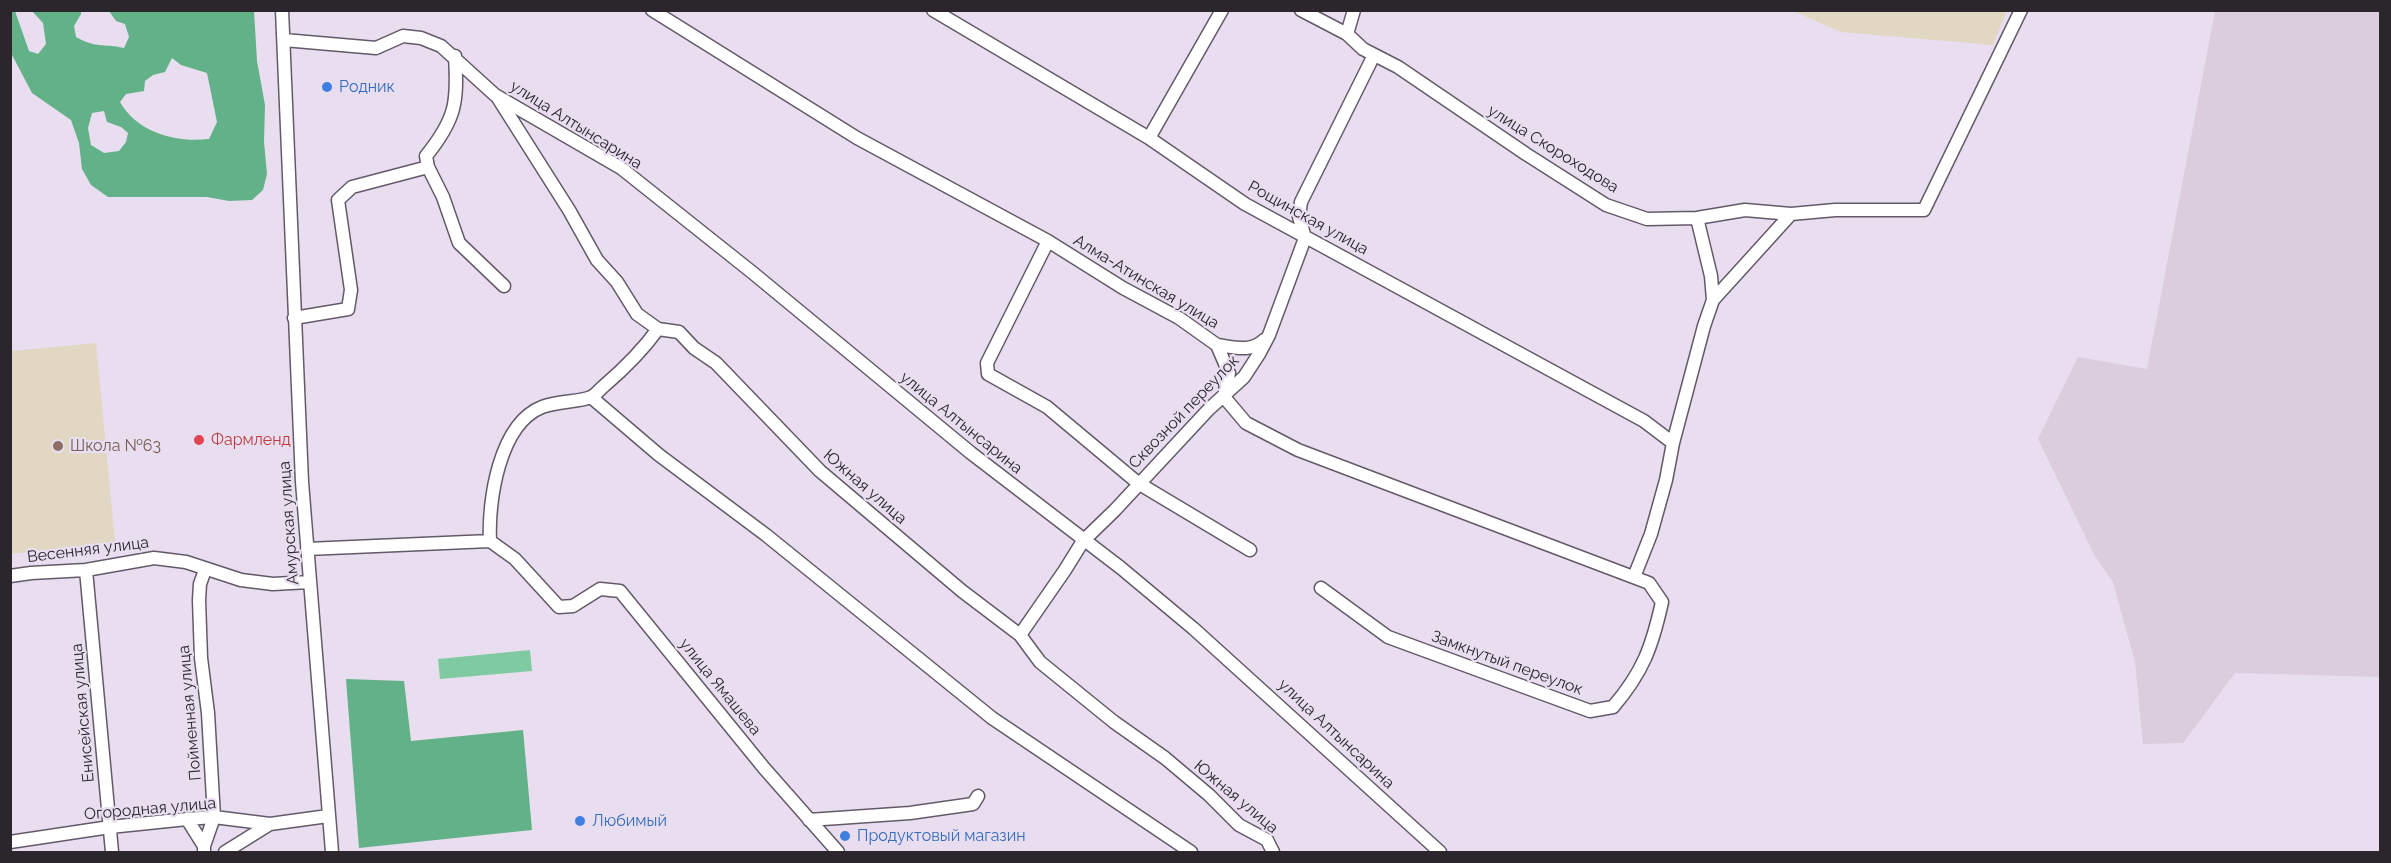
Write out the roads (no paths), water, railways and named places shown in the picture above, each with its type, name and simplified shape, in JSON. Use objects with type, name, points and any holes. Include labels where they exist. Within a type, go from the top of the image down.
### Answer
[{"type":"street","name":"Амурская улица","points":[[282,10],[294,318],[307,549],[332,852]]},
{"type":"street","name":"Алма-Атинская улица","points":[[652,10],[856,138],[1048,241],[1123,288],[1179,318],[1218,345],[1229,373],[1224,397]]},
{"type":"street","name":"Рощинская улица","points":[[933,10],[1149,138],[1245,204],[1644,421],[1673,443]]},
{"type":"street","points":[[1149,138],[1222,10]]},
{"type":"street","name":"улица Скороходова","points":[[1301,10],[1347,34],[1374,55],[1398,67],[1606,205],[1647,219],[1697,218],[1745,210],[1791,214],[1835,210],[1924,210],[2021,10]]},
{"type":"street","points":[[1347,34],[1354,10]]},
{"type":"street","name":"улица Алтынсарина","points":[[284,40],[376,48],[403,36],[422,38],[441,46],[455,56],[495,95],[621,168],[753,273],[971,453],[1121,568],[1210,643],[1440,852]]},
{"type":"street","points":[[1305,238],[1299,217],[1300,201],[1374,55]]},
{"type":"street","points":[[455,56],[455,106],[447,129],[426,156],[428,167],[443,197],[459,243],[504,286]]},
{"type":"street","name":"Южная улица","points":[[495,95],[569,210],[597,260],[617,282],[637,314],[658,329],[679,332],[694,348],[716,363],[820,471],[962,591],[1020,635],[1040,662],[1114,722],[1165,758],[1209,795],[1239,825],[1267,840],[1273,852]]},
{"type":"street","points":[[294,318],[348,309],[351,290],[338,200],[352,187],[428,167]]},
{"type":"street","points":[[1224,397],[1246,423],[1298,450],[1634,577],[1651,534],[1704,326],[1713,300],[1791,214]]},
{"type":"street","points":[[1697,218],[1711,276],[1713,300]]},
{"type":"street","name":"Сквозной переулок","points":[[1020,635],[1083,541],[1244,377],[1269,334],[1305,238]]},
{"type":"street","points":[[1048,241],[987,363],[988,374],[1047,407],[1138,483],[1251,550]]},
{"type":"street","points":[[307,549],[490,541],[492,493],[507,445],[521,422],[540,408],[562,401],[591,397],[638,356],[658,329]]},
{"type":"street","points":[[1218,345],[1250,348],[1258,346],[1269,334]]},
{"type":"street","points":[[591,397],[659,455],[766,535],[992,718],[1191,852]]},
{"type":"street","name":"улица Ямашева","points":[[490,541],[515,559],[559,607],[573,606],[600,589],[620,591],[838,852]]},
{"type":"street","name":"Весенняя улица","points":[[10,576],[86,570],[154,558],[186,562],[241,580],[273,584],[309,582]]},
{"type":"street","name":"Енисейская улица","points":[[86,570],[112,852]]},
{"type":"street","name":"Пойменная улица","points":[[204,849],[214,817],[208,713],[201,658],[199,600],[200,585],[206,570]]},
{"type":"street","name":"Замкнутый переулок","points":[[1321,588],[1388,637],[1590,711],[1614,707],[1634,683],[1653,639],[1662,602],[1649,583],[1634,577]]},
{"type":"street","points":[[809,820],[910,813],[972,804],[978,796]]},
{"type":"street","name":"Огородная улица","points":[[10,842],[110,827],[187,819],[214,817],[270,824],[328,816]]},
{"type":"street","points":[[187,819],[204,849]]},
{"type":"street","points":[[225,852],[270,824]]},
{"type":"place","name":"Родник","points":[[327,87]]},
{"type":"place","name":"Фармленд","points":[[199,440]]},
{"type":"place","name":"Школа №63","points":[[58,446]]},
{"type":"place","name":"Любимый","points":[[580,821]]},
{"type":"place","name":"Продуктовый магазин","points":[[845,836]]}]
